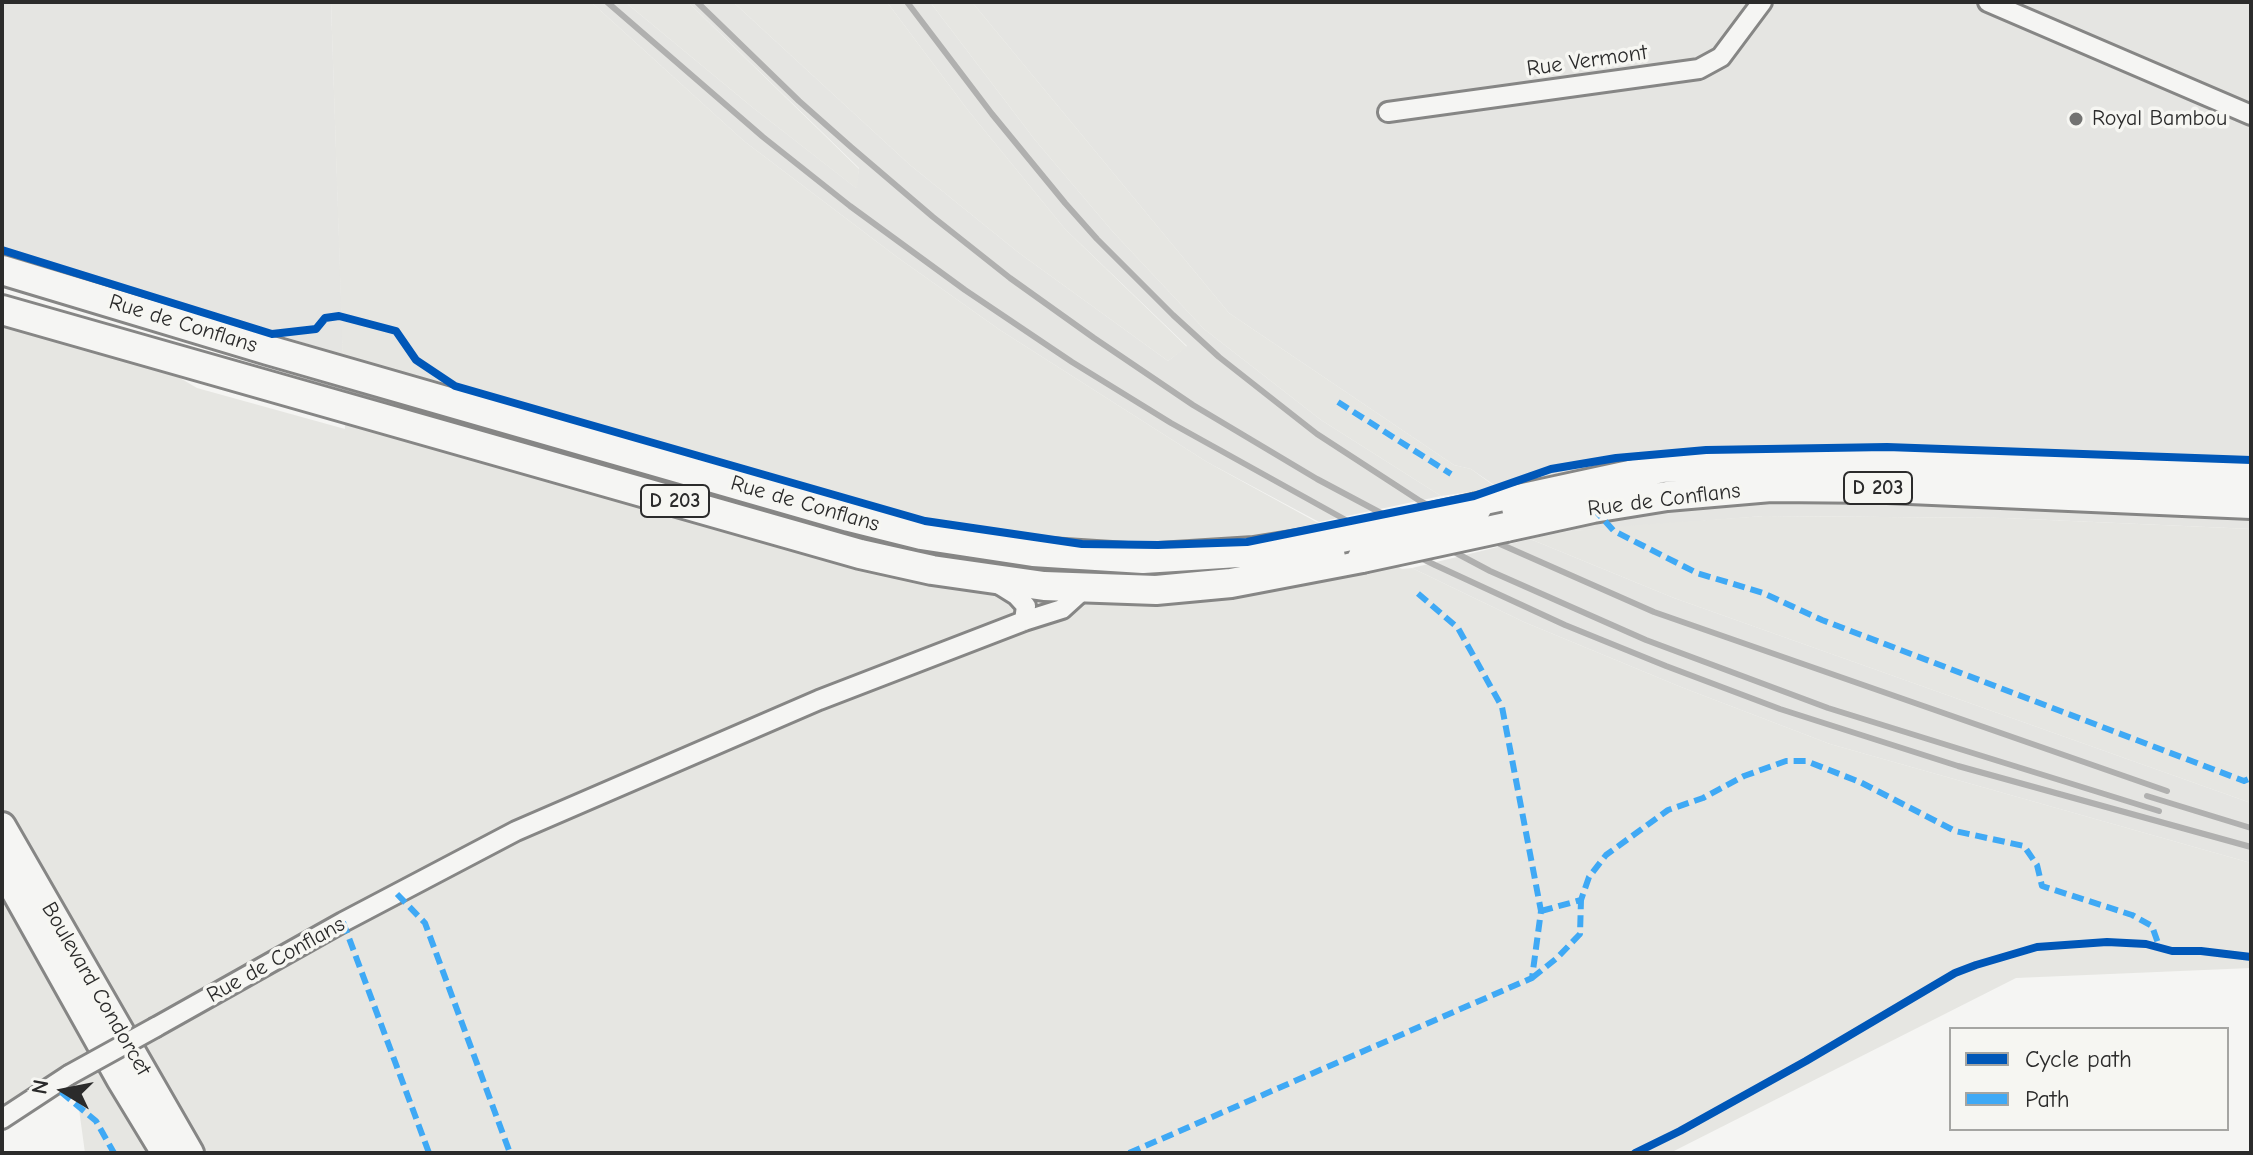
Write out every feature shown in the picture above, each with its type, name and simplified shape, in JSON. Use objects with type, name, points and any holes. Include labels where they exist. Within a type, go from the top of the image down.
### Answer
[{"type":"main road","name":"Rue de Conflans","points":[[2,270],[849,517],[921,535],[1033,552],[1143,559],[1254,552],[1341,538],[1662,468],[1733,463],[1901,462],[2251,476]]},
{"type":"main road","name":"Rue de Conflans","points":[[2,310],[860,554],[988,579],[1084,589],[1156,590],[1231,583],[1593,508],[1667,496],[1771,487],[1887,488],[2251,504]]},
{"type":"main road","name":"Boulevard Condorcet","points":[[2,826],[190,1153]]},
{"type":"main road","name":"Boulevard Condorcet","points":[[2,868],[165,1153]]},
{"type":"street","name":"Rue Vermont","points":[[1388,112],[1699,69],[1721,57],[1762,2]]},
{"type":"street","points":[[1988,2],[2251,115]]},
{"type":"street","points":[[988,579],[1022,600],[1026,606],[1024,621]]},
{"type":"street","name":"Rue de Conflans","points":[[2,1119],[69,1075],[343,922],[516,831],[819,700],[1062,609],[1084,589]]},
{"type":"shaded area","points":[[2,2],[331,2],[343,355],[2,249]]},
{"type":"shaded area","points":[[331,2],[591,2],[744,141],[897,257],[1000,330],[1207,462],[1402,569],[1412,568],[1524,622],[1830,744],[2251,863],[2251,968],[2016,978],[1670,1153],[85,1153],[76,1087],[2,1112],[2,323],[144,357],[197,388],[345,429]]},
{"type":"shaded area","points":[[591,2],[625,2],[856,188],[859,168],[688,2],[733,2],[910,165],[1019,253],[1168,361],[1187,346],[1065,229],[967,109],[887,2],[930,2],[1035,140],[1113,232],[1204,329],[1321,420],[1441,496],[1319,522],[1207,462],[1000,330],[897,257],[744,141]]},
{"type":"shaded area","points":[[625,2],[688,2],[859,169],[857,189],[752,107]]},
{"type":"shaded area","points":[[733,2],[887,2],[967,109],[1065,229],[1187,347],[1168,361],[1019,253],[910,165]]},
{"type":"shaded area","points":[[930,2],[972,2],[1229,313],[1454,465],[1471,469],[1497,488],[1441,496],[1321,420],[1204,329],[1113,232],[1035,140]]},
{"type":"shaded area","points":[[972,2],[2251,2],[2251,529],[2004,518],[1764,516],[1562,532],[1471,469],[1454,465],[1229,313]]},
{"type":"shaded area","points":[[1764,516],[2004,518],[2251,529],[2251,803],[1674,598],[1530,539],[1562,532]]},
{"type":"shaded area","points":[[1530,539],[1674,598],[2251,803],[2251,863],[1830,744],[1524,622],[1412,568]]},
{"type":"railway","points":[[607,2],[763,137],[850,206],[965,290],[1072,362],[1171,423],[1362,529],[1565,625],[1780,709],[1958,766],[2251,847]]},
{"type":"railway","points":[[697,2],[851,147],[1010,278],[1193,405],[1317,479],[1490,571],[1646,640],[1828,708],[2159,811]]},
{"type":"railway","points":[[907,2],[1065,203],[1173,315],[1219,357],[1317,434],[1420,501],[1500,544],[1654,612],[2167,791]]},
{"type":"railway","points":[[2147,796],[2251,828]]},
{"type":"marked path","points":[[1338,402],[1451,474]]},
{"type":"marked path","points":[[1593,508],[1614,531],[1697,573],[1763,593],[1822,620],[2244,781],[2251,778]]},
{"type":"marked path","points":[[1129,1153],[1532,978],[1541,911],[1502,707],[1458,628],[1414,590]]},
{"type":"marked path","points":[[1541,911],[1581,900],[1589,877],[1606,855],[1668,810],[1786,761],[1806,761],[1860,782],[1955,831],[2024,846],[2037,865],[2042,886],[2132,915],[2152,926],[2159,946]]},
{"type":"marked path","points":[[397,894],[425,923],[510,1153]]},
{"type":"marked path","points":[[1532,978],[1580,934],[1581,900]]},
{"type":"marked path","points":[[343,922],[429,1153]]},
{"type":"marked path","points":[[61,1092],[96,1121],[114,1153]]},
{"type":"cycle path","points":[[2,250],[272,334],[316,329],[325,318],[339,316],[396,331],[416,360],[455,386],[925,521],[1082,544],[1247,542],[1474,496],[1551,469],[1616,458],[1706,450],[1887,447],[2251,460]]},
{"type":"cycle path","points":[[1635,1153],[1806,1061],[1955,973],[1976,965],[2037,947],[2107,942],[2251,957]]},
{"type":"place","name":"Royal Bambou","points":[[2076,119]]}]
